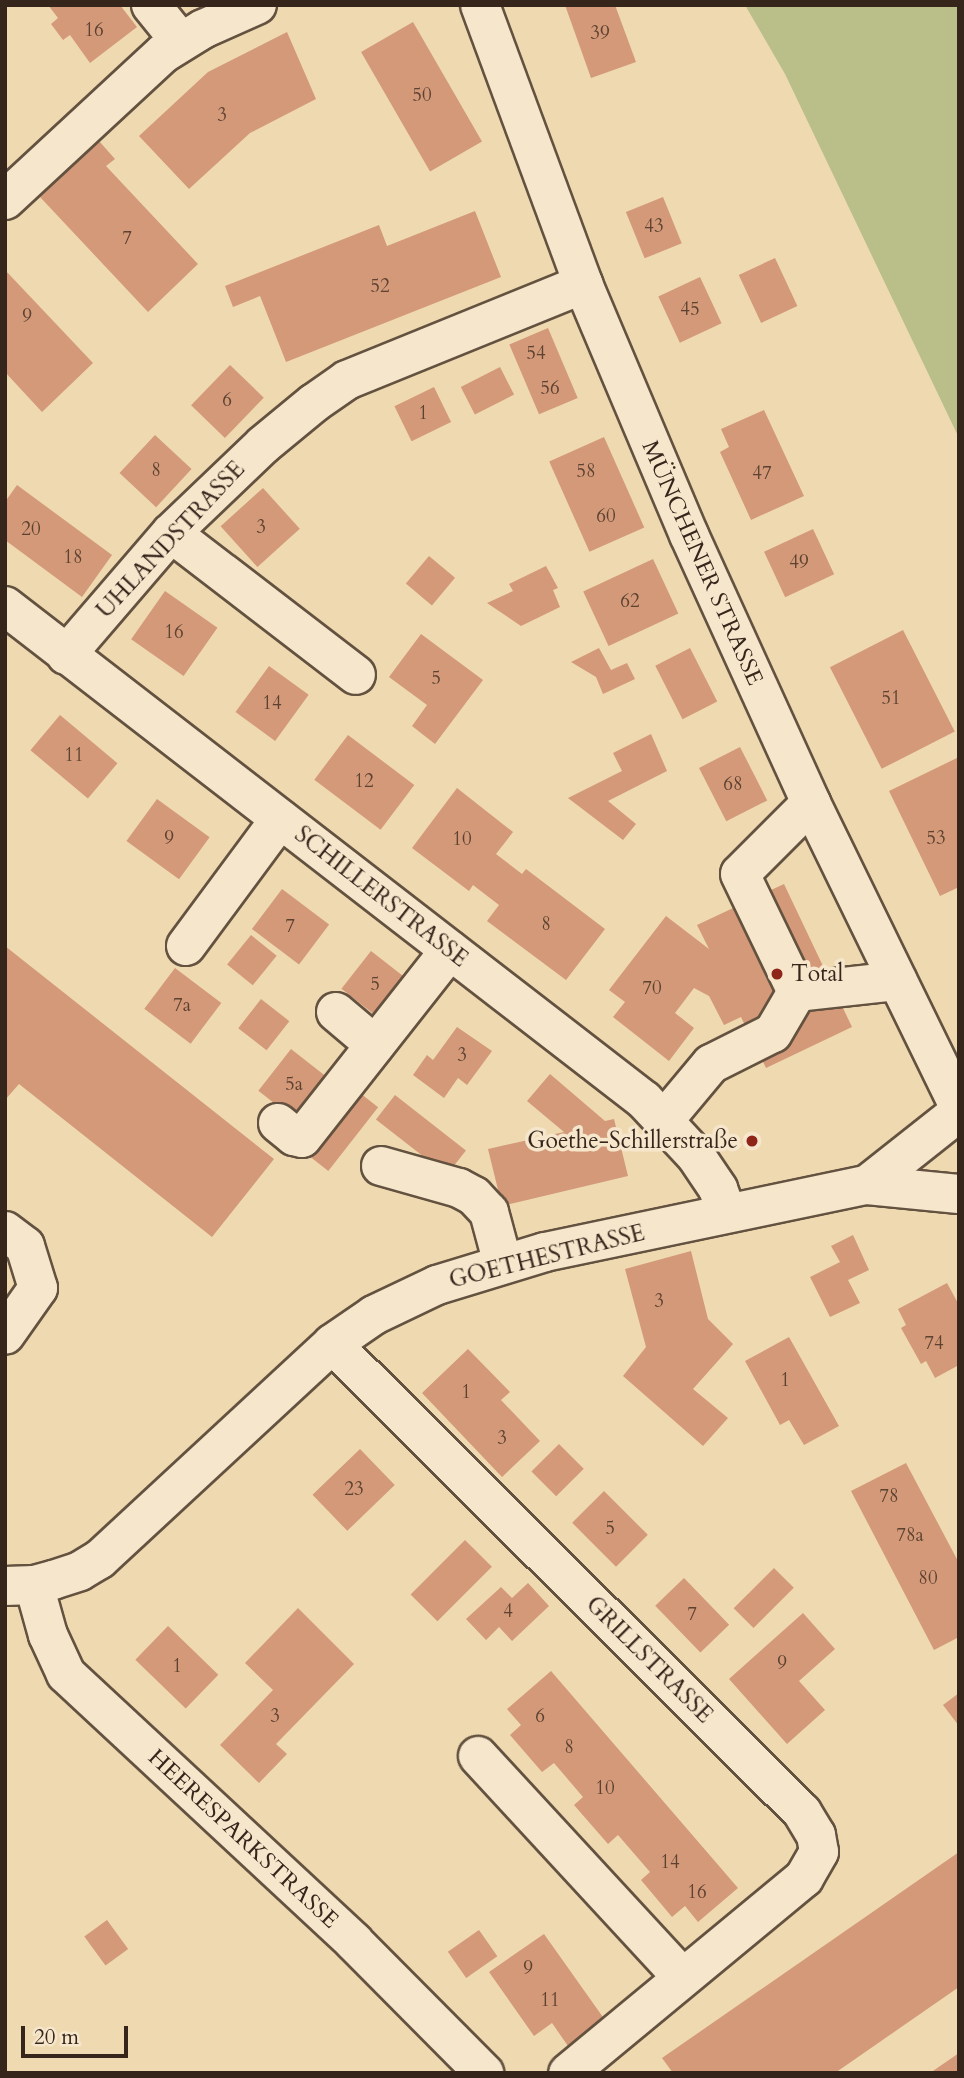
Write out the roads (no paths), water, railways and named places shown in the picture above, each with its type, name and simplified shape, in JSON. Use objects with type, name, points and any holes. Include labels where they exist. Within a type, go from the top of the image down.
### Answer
[{"type":"street","points":[[151,5],[180,41]]},
{"type":"street","points":[[5,200],[180,41],[257,5]]},
{"type":"street","name":"MÜNCHENER STRASSE","points":[[480,5],[583,285],[689,535],[811,803],[959,1106]]},
{"type":"street","name":"UHLANDSTRASSE","points":[[66,655],[171,533],[263,444],[347,380],[583,285]]},
{"type":"street","points":[[171,533],[356,675]]},
{"type":"street","name":"SCHILLERSTRASSE","points":[[5,606],[665,1119],[696,1156],[718,1189],[727,1213]]},
{"type":"street","points":[[797,992],[740,874],[811,803]]},
{"type":"street","points":[[186,946],[280,819]]},
{"type":"street","points":[[278,1123],[293,1136],[302,1138],[450,950]]},
{"type":"street","points":[[797,992],[897,981]]},
{"type":"street","points":[[665,1119],[711,1064],[773,1032],[797,992]]},
{"type":"street","points":[[336,1012],[375,1045]]},
{"type":"street","name":"GOETHESTRASSE","points":[[867,1185],[959,1112]]},
{"type":"street","points":[[381,1166],[468,1192],[489,1212],[503,1264]]},
{"type":"street","name":"GOETHESTRASSE","points":[[20,1585],[80,1571],[100,1559],[332,1344],[351,1329],[397,1303],[437,1285],[545,1252],[867,1185],[959,1194]]},
{"type":"street","points":[[5,1231],[25,1246],[38,1288],[5,1335]]},
{"type":"street","name":"GRILLSTRASSE","points":[[332,1344],[812,1824],[819,1852],[804,1878],[568,2073]]},
{"type":"street","name":"HEERESPARKSTRASSE","points":[[20,1585],[66,1674],[354,1942],[484,2073]]},
{"type":"street","points":[[478,1756],[682,1977]]},
{"type":"place","name":"Total","points":[[777,974]]},
{"type":"place","name":"Goethe-Schillerstraße","points":[[752,1141]]}]
